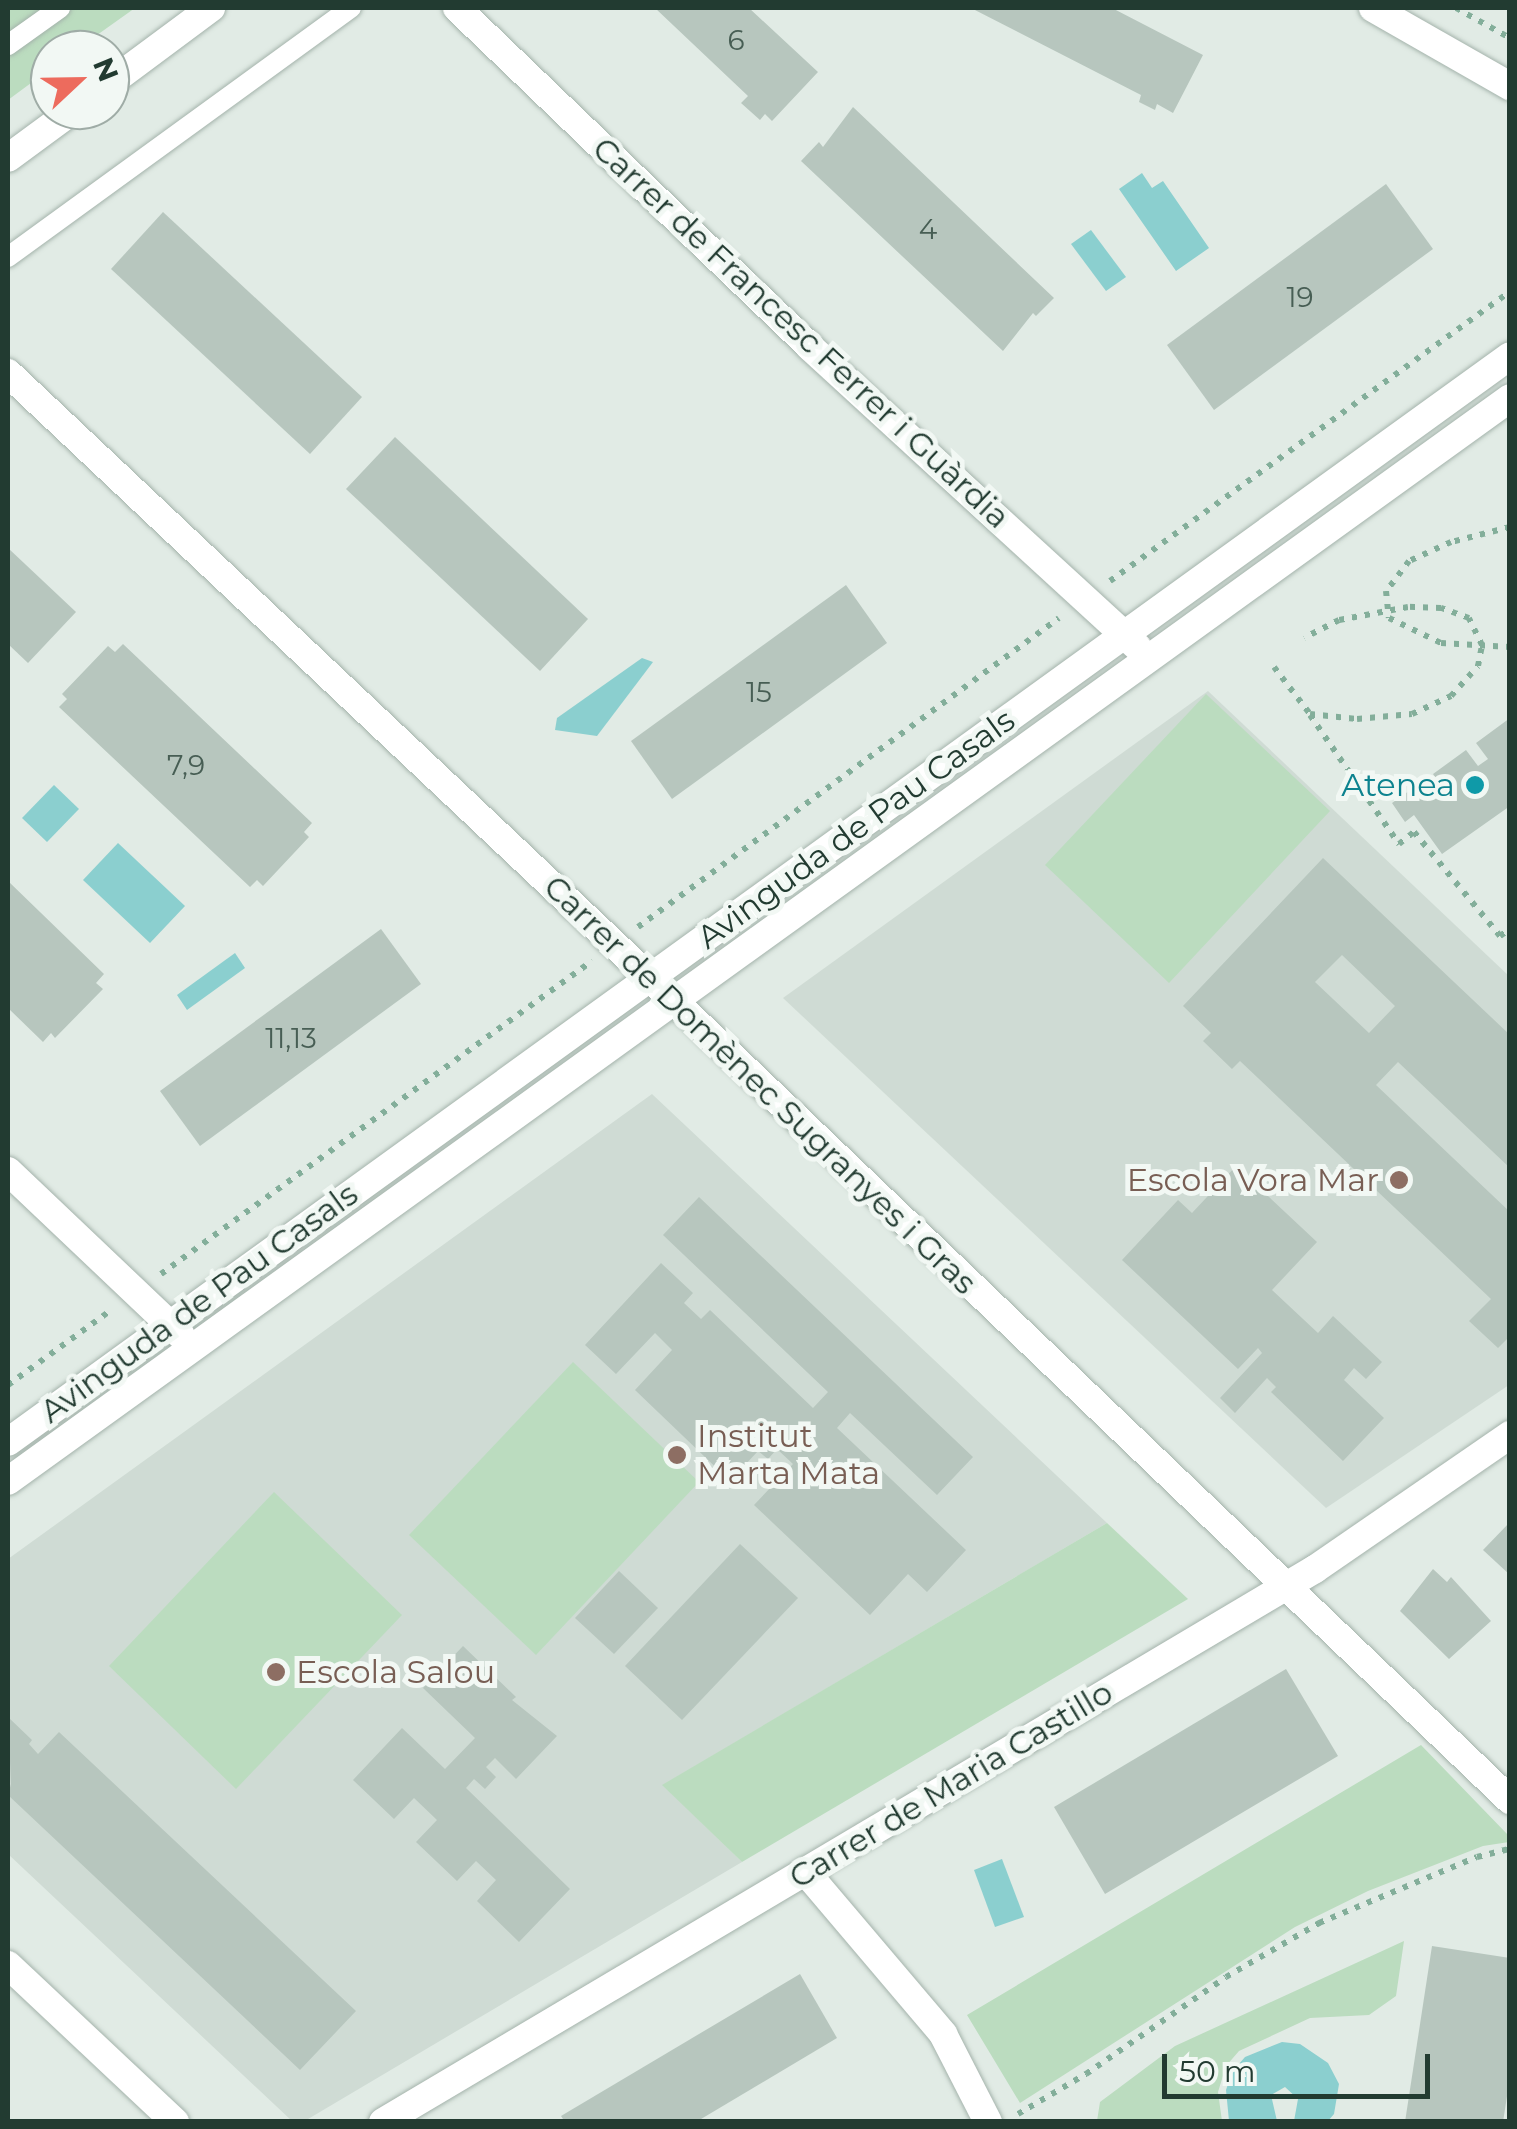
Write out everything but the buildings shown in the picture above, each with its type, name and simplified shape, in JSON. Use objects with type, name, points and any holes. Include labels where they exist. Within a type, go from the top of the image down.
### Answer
[{"type":"street","points":[[8,45],[60,8]]},
{"type":"street","points":[[130,67],[211,8]]},
{"type":"street","points":[[8,256],[352,8]]},
{"type":"street","name":"Carrer de Francesc Ferrer i Guàrdia","points":[[457,8],[810,347],[1147,657]]},
{"type":"street","points":[[1373,8],[1510,86]]},
{"type":"street","points":[[8,158],[46,130]]},
{"type":"street","name":"Avinguda de Pau Casals","points":[[8,1442],[1510,356]]},
{"type":"street","name":"Carrer de Domènec Sugranyes i Gras","points":[[8,373],[650,978],[1510,1800]]},
{"type":"street","name":"Avinguda de Pau Casals","points":[[8,1481],[1510,398]]},
{"type":"street","points":[[8,1172],[194,1346]]},
{"type":"street","name":"Carrer de Maria Castillo","points":[[384,2122],[1286,1585],[1509,1436]]},
{"type":"street","points":[[805,1871],[944,2034],[988,2122]]},
{"type":"street","points":[[8,1965],[175,2122]]},
{"type":"path","points":[[1456,8],[1510,38]]},
{"type":"path","points":[[8,1385],[1510,291]]},
{"type":"path","points":[[1510,528],[1450,542],[1408,562],[1386,591],[1389,618],[1442,643],[1510,646]]},
{"type":"path","points":[[1304,638],[1340,620],[1389,611],[1441,608],[1469,618],[1482,645],[1478,666],[1451,696],[1412,714],[1357,720],[1310,714]]},
{"type":"path","points":[[1274,667],[1399,844],[1414,832],[1500,936],[1510,929]]},
{"type":"path","points":[[1004,2122],[1086,2074],[1226,1977],[1319,1923],[1477,1858],[1510,1849]]},
{"type":"shaded area","points":[[1208,691],[1509,976],[1509,1385],[1326,1508],[783,998]]},
{"type":"shaded area","points":[[652,1094],[1107,1523],[663,1785],[742,1862],[303,2122],[292,2121],[8,1854],[8,1559]]},
{"type":"green space","points":[[8,8],[135,8],[104,30],[30,30],[30,84],[8,100]]},
{"type":"green space","points":[[1206,694],[1330,811],[1169,983],[1045,865]]},
{"type":"green space","points":[[573,1362],[699,1482],[536,1655],[409,1535]]},
{"type":"green space","points":[[274,1492],[402,1615],[236,1789],[109,1666]]},
{"type":"green space","points":[[1107,1523],[1188,1599],[742,1862],[662,1785]]},
{"type":"green space","points":[[1421,1745],[1509,1836],[1509,1842],[1483,1846],[1368,1891],[1295,1927],[1020,2103],[967,2015]]},
{"type":"green space","points":[[1404,1941],[1396,1996],[1369,2015],[1310,2018],[1239,2051],[1226,2066],[1218,2092],[1222,2121],[1097,2121],[1100,2102],[1175,2046]]},
{"type":"water","points":[[1142,173],[1152,188],[1163,181],[1209,248],[1176,271],[1119,189]]},
{"type":"water","points":[[1091,230],[1126,277],[1106,291],[1071,244]]},
{"type":"water","points":[[642,658],[653,662],[597,736],[555,730],[557,718]]},
{"type":"water","points":[[54,785],[79,809],[47,842],[22,818]]},
{"type":"water","points":[[118,843],[185,906],[150,943],[83,880]]},
{"type":"water","points":[[235,953],[245,968],[187,1010],[177,995]]},
{"type":"water","points":[[1002,1859],[1024,1917],[995,1927],[974,1870]]},
{"type":"water","points":[[1282,2042],[1300,2044],[1328,2063],[1339,2084],[1334,2114],[1328,2121],[1294,2121],[1298,2099],[1285,2087],[1271,2095],[1277,2121],[1229,2121],[1226,2090],[1232,2072],[1245,2057]]},
{"type":"place","name":"Atenea","points":[[1475,785]]},
{"type":"place","name":"Escola Vora Mar","points":[[1399,1180]]},
{"type":"place","name":"Institut Marta Mata","points":[[677,1455]]},
{"type":"place","name":"Escola Salou","points":[[276,1672]]}]
